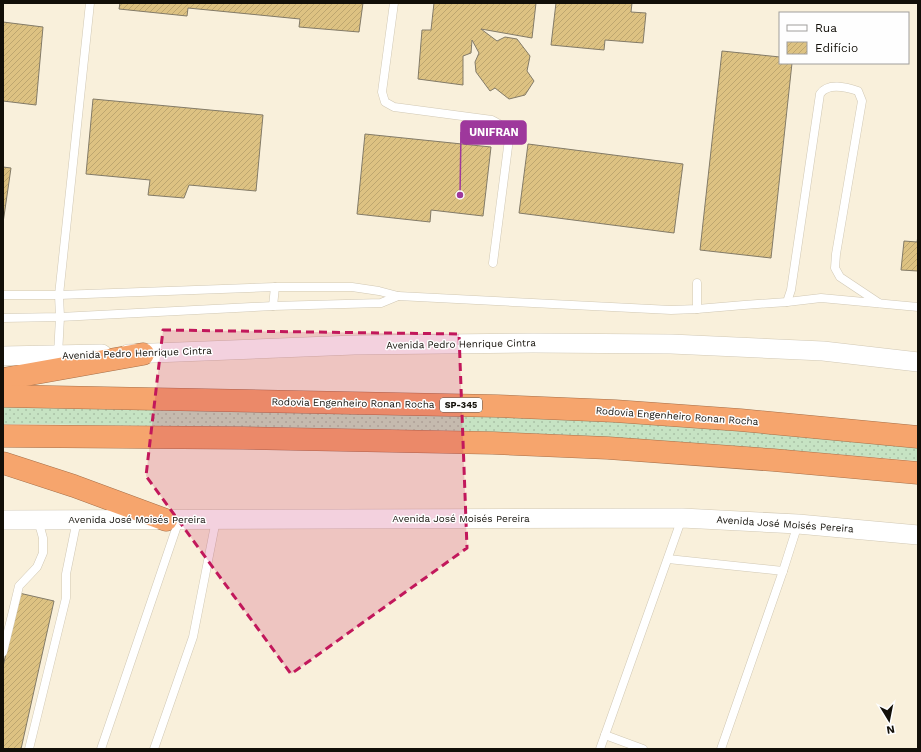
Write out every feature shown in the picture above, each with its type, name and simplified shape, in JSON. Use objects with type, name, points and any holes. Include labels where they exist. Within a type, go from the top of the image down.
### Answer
[{"type":"highway","points":[[3,380],[143,354]]},
{"type":"highway","name":"Rodovia Engenheiro Ronan Rocha","points":[[3,396],[497,406],[615,411],[740,420],[918,437]]},
{"type":"highway","points":[[3,436],[243,438],[486,443],[585,447],[773,460],[918,473]]},
{"type":"highway","points":[[3,463],[172,520]]},
{"type":"street","name":"Avenida Pedro Henrique Cintra","points":[[3,356],[143,354],[354,345],[533,343],[671,344],[823,351],[918,362]]},
{"type":"street","name":"Avenida José Moisés Pereira","points":[[3,520],[682,518],[798,524],[918,535]]},
{"type":"lane","points":[[58,355],[60,317],[59,295],[90,3]]},
{"type":"lane","points":[[394,3],[382,92],[385,102],[394,107],[492,120],[502,125],[507,131],[509,139],[493,263]]},
{"type":"lane","points":[[787,302],[791,290],[820,94],[823,89],[833,86],[858,91],[862,101],[836,254],[835,268],[840,277],[880,303]]},
{"type":"lane","points":[[697,310],[698,283]]},
{"type":"lane","points":[[273,306],[275,287]]},
{"type":"lane","points":[[3,295],[59,295],[275,287],[352,287],[379,291],[398,296],[671,310],[697,310],[821,298],[918,307]]},
{"type":"lane","points":[[3,318],[60,317],[273,306],[381,303],[398,296]]},
{"type":"lane","points":[[600,749],[682,518]]},
{"type":"lane","points":[[29,749],[66,598],[66,574],[77,519]]},
{"type":"lane","points":[[154,749],[192,637],[216,519]]},
{"type":"lane","points":[[3,652],[19,586],[38,567],[43,553],[43,538],[38,520]]},
{"type":"lane","points":[[101,749],[172,520]]},
{"type":"lane","points":[[721,749],[798,524]]},
{"type":"lane","points":[[668,559],[783,571]]},
{"type":"lane","points":[[605,735],[643,749]]},
{"type":"highlighted area","points":[[163,330],[459,334],[467,548],[291,674],[146,476]]},
{"type":"green space","points":[[3,407],[154,407],[463,415],[729,428],[918,447],[918,461],[750,447],[567,435],[467,431],[3,424]]},
{"type":"building","points":[[120,3],[363,3],[359,32],[299,27],[300,19],[188,8],[187,16],[119,9]]},
{"type":"building","points":[[434,3],[536,3],[532,38],[481,29],[497,41],[505,37],[517,39],[530,56],[527,71],[534,81],[525,95],[509,99],[495,88],[490,91],[476,72],[475,62],[479,53],[472,40],[471,53],[463,56],[463,85],[418,79],[422,30],[431,30]]},
{"type":"building","points":[[556,3],[632,3],[631,12],[646,13],[643,43],[605,40],[604,50],[551,45]]},
{"type":"building","points":[[3,22],[43,27],[36,105],[3,101]]},
{"type":"building","points":[[722,51],[779,57],[779,64],[792,64],[771,258],[700,250]]},
{"type":"building","points":[[93,99],[263,115],[256,191],[189,185],[184,198],[148,195],[150,180],[86,174]]},
{"type":"building","points":[[365,134],[491,147],[483,216],[431,210],[430,222],[357,214]]},
{"type":"building","points":[[528,144],[683,164],[674,233],[519,213]]},
{"type":"building","points":[[3,167],[11,168],[3,223]]},
{"type":"building","points":[[918,236],[918,271],[901,270],[904,241],[917,242]]},
{"type":"building","points":[[19,593],[54,601],[21,749],[3,749],[3,667]]},
{"type":"place","name":"UNIFRAN","points":[[460,195]]}]
